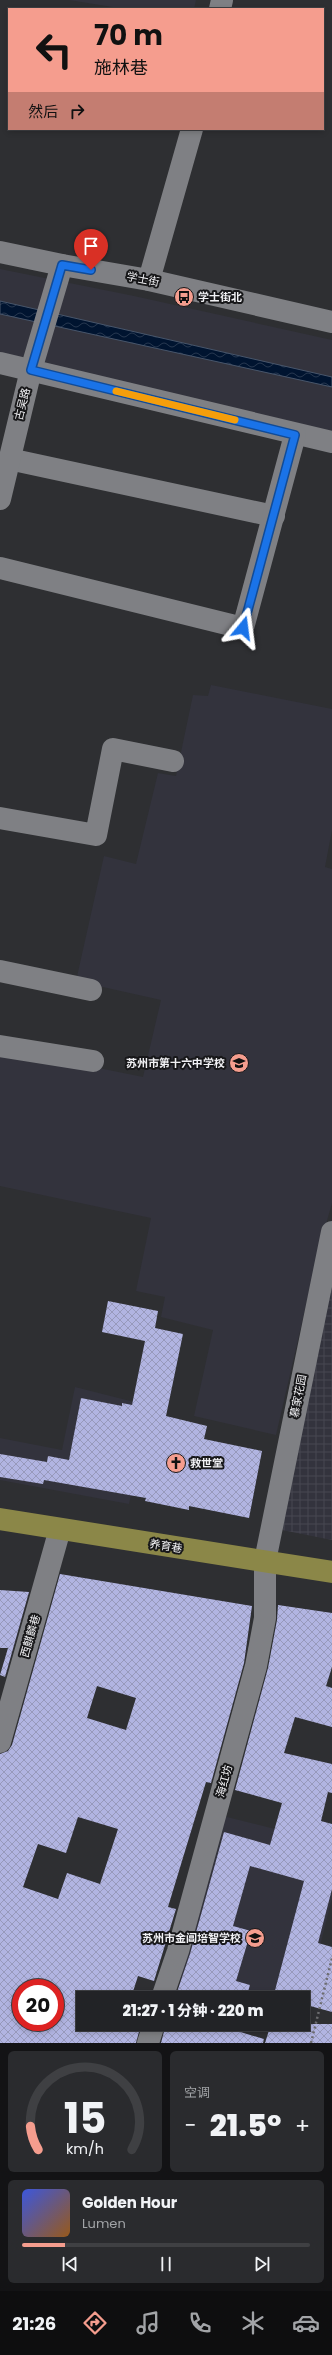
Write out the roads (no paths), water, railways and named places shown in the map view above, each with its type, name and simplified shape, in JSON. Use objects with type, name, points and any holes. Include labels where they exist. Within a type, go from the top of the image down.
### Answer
[{"type":"main road","name":"养育巷","points":[[0,1519],[332,1572]]},
{"type":"street","points":[[148,280],[192,130]]},
{"type":"street","name":"学士街","points":[[0,252],[62,265],[148,280],[332,322]]},
{"type":"street","name":"古吴路","points":[[0,499],[31,370],[62,265]]},
{"type":"street","points":[[0,364],[31,370],[295,435],[332,442]]},
{"type":"street","points":[[0,568],[243,628],[295,435]]},
{"type":"street","points":[[9,460],[274,516]]},
{"type":"street","points":[[0,818],[96,835],[113,749],[173,761]]},
{"type":"street","points":[[0,971],[91,990]]},
{"type":"street","points":[[0,1046],[93,1062]]},
{"type":"street","name":"慕家花园","points":[[265,1561],[332,1232]]},
{"type":"street","name":"西麒麟巷","points":[[0,1742],[60,1529]]},
{"type":"street","name":"海红坊","points":[[164,1991],[180,1944],[256,1666],[265,1618],[265,1561]]},
{"type":"street","points":[[148,2043],[152,2031]]},
{"type":"water","points":[[0,301],[332,377],[332,387],[0,314]]},
{"type":"place","name":"学士街北","points":[[184,297]]},
{"type":"place","name":"苏州市第十六中学校","points":[[239,1063]]},
{"type":"place","name":"救世堂","points":[[176,1463]]},
{"type":"place","name":"苏州市金阊培智学校","points":[[255,1938]]}]
